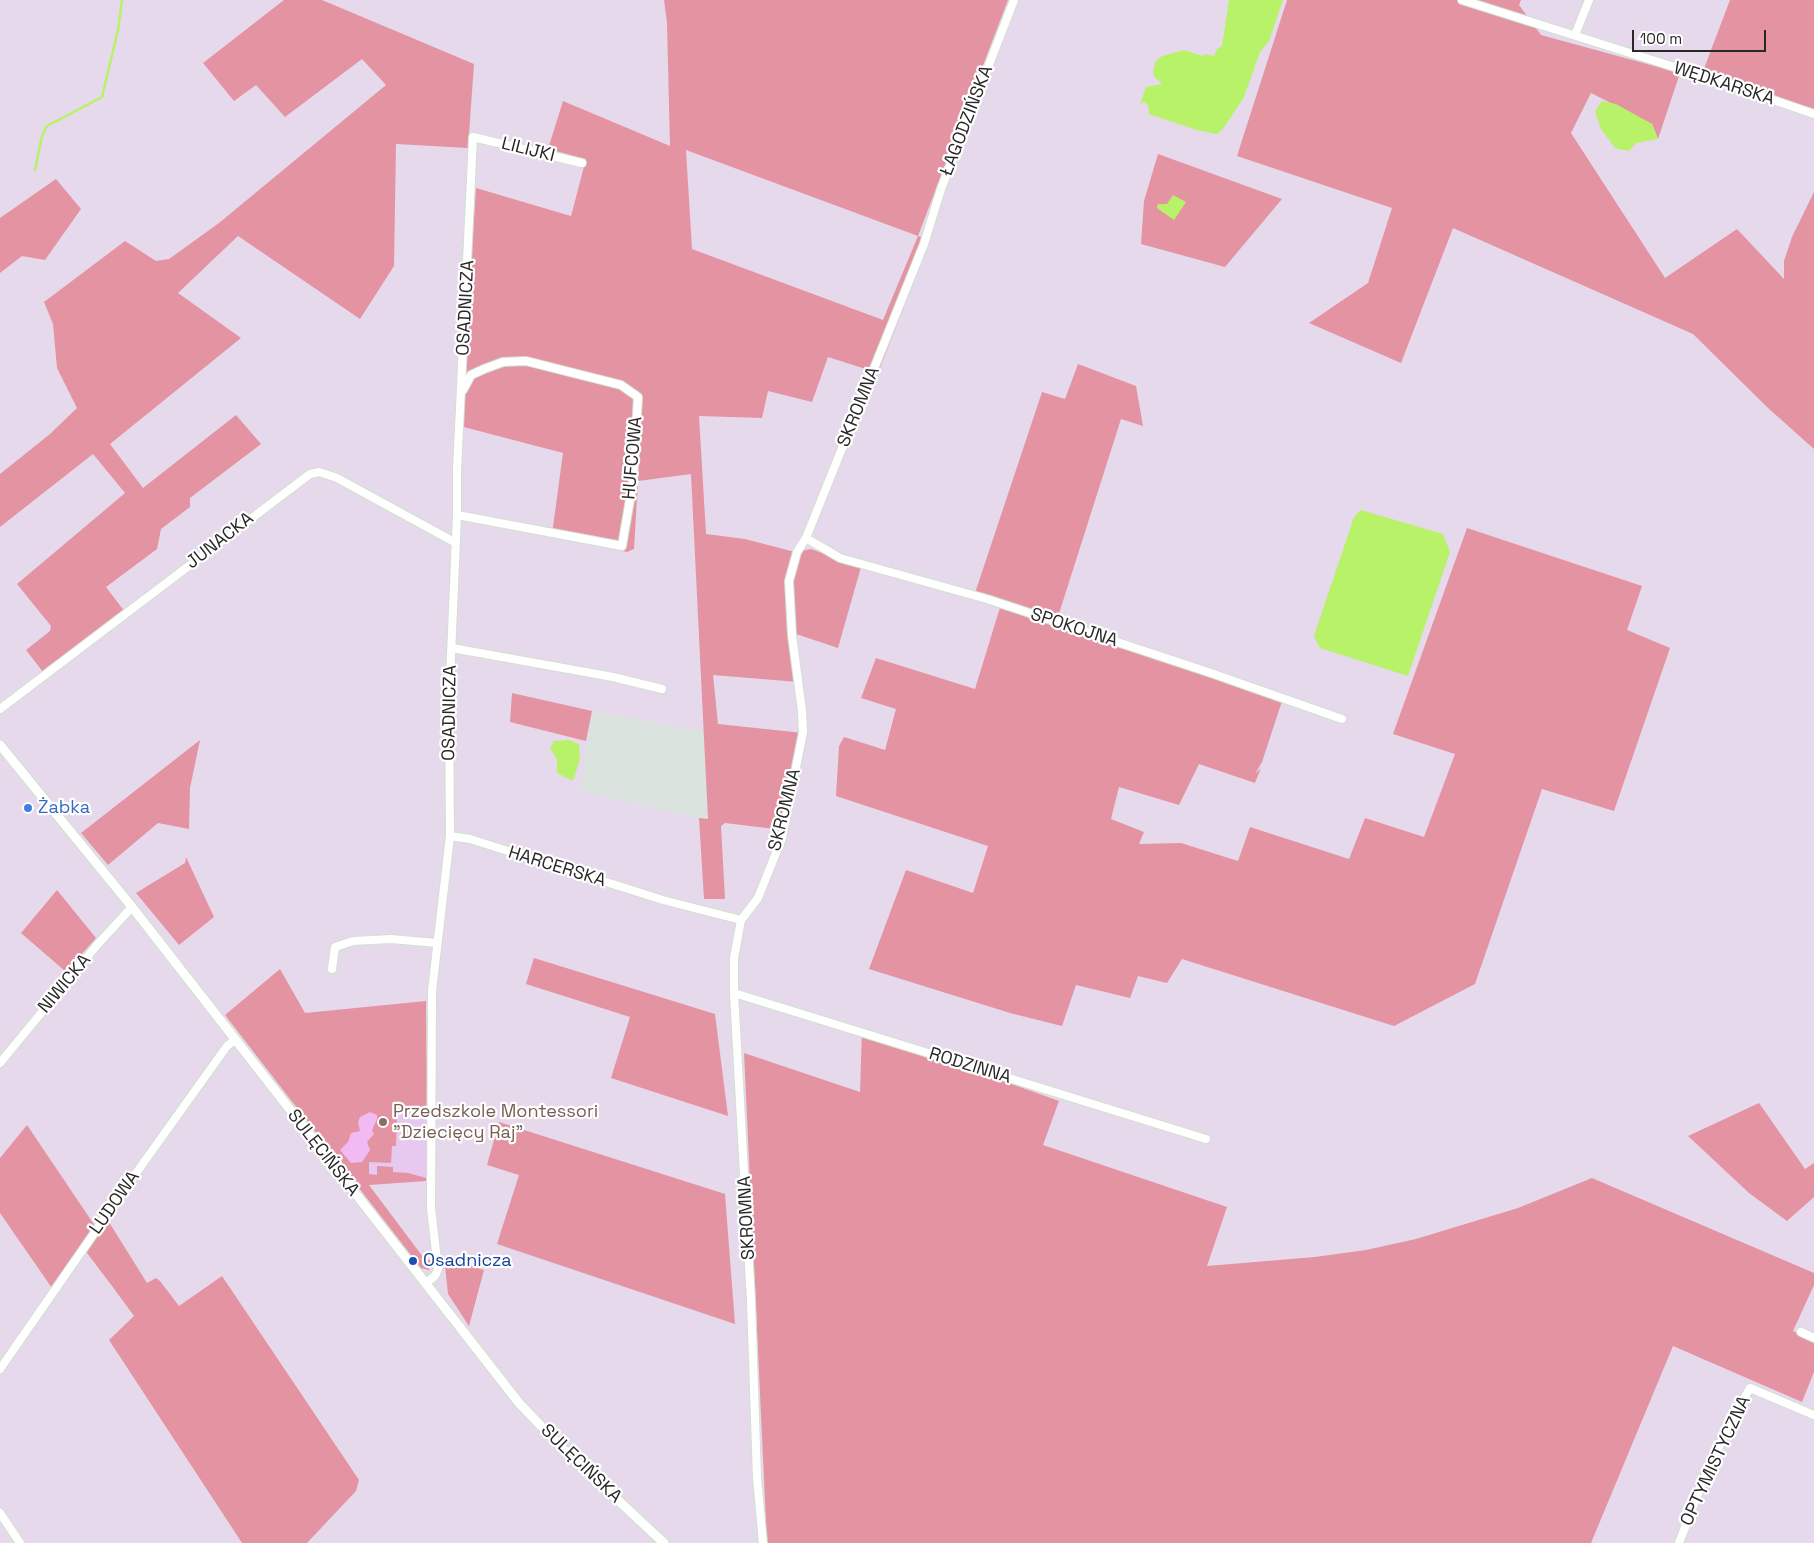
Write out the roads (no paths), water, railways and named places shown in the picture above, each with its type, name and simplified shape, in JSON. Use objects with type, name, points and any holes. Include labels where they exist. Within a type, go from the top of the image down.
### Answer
[{"type":"street","name":"ŁAGODZIŃSKA","points":[[924,244],[941,189],[1014,0]]},
{"type":"street","name":"WĘDKARSKA","points":[[1462,0],[1575,35],[1814,114]]},
{"type":"street","points":[[1575,35],[1589,0]]},
{"type":"street","name":"LILIJKI","points":[[473,137],[582,163]]},
{"type":"street","name":"OSADNICZA","points":[[426,1283],[435,1276],[438,1269],[430,1208],[432,991],[449,861],[449,702],[457,515],[457,470],[473,137]]},
{"type":"street","name":"SKROMNA","points":[[763,1543],[757,1478],[751,1300],[734,993],[734,958],[741,920],[758,898],[782,838],[803,732],[792,635],[789,580],[797,552],[806,538],[924,244]]},
{"type":"street","name":"HUFCOWA","points":[[457,515],[622,546],[633,482],[638,397],[621,385],[526,361],[503,362],[471,375],[462,392]]},
{"type":"street","name":"JUNACKA","points":[[0,709],[310,474],[319,472],[337,478],[456,543]]},
{"type":"street","name":"SPOKOJNA","points":[[806,538],[840,558],[987,599],[1212,673],[1342,719]]},
{"type":"street","points":[[452,648],[612,677],[662,689]]},
{"type":"street","name":"SULĘCIŃSKA","points":[[0,745],[132,907],[519,1403],[564,1450],[664,1543]]},
{"type":"street","name":"HARCERSKA","points":[[450,836],[470,840],[663,900],[741,920]]},
{"type":"street","name":"NIWICKA","points":[[0,1063],[97,945],[132,907]]},
{"type":"street","points":[[332,969],[335,947],[353,941],[391,939],[437,943]]},
{"type":"street","name":"RODZINNA","points":[[734,993],[1206,1138]]},
{"type":"street","name":"LUDOWA","points":[[0,1369],[227,1046],[235,1040]]},
{"type":"street","points":[[1800,1332],[1814,1338]]},
{"type":"street","name":"OPTYMISTYCZNA","points":[[1679,1543],[1702,1482],[1733,1417],[1750,1388],[1814,1415]]},
{"type":"street","points":[[0,1513],[20,1543]]},
{"type":"waterway","points":[[35,170],[42,136],[47,126],[102,97],[118,30],[122,0]]},
{"type":"place","name":"Żabka","points":[[28,808]]},
{"type":"place","name":"Przedszkole Montessori \"Dziecięcy Raj\"","points":[[383,1122]]},
{"type":"place","name":"Osadnicza","points":[[413,1261]]}]
